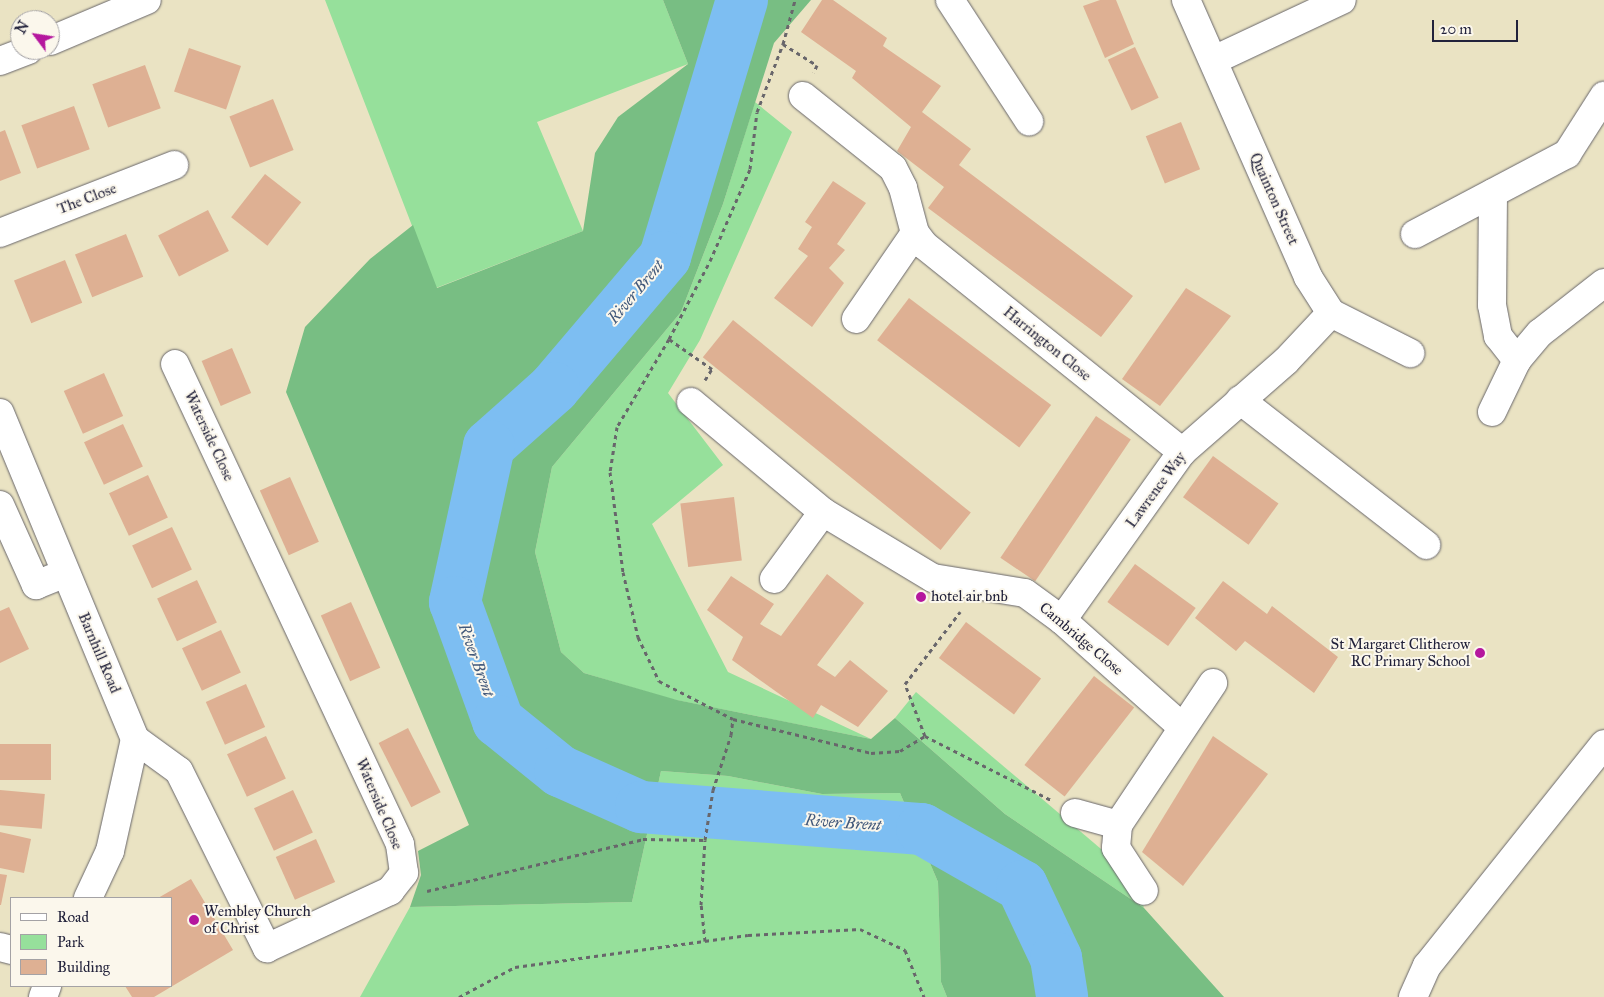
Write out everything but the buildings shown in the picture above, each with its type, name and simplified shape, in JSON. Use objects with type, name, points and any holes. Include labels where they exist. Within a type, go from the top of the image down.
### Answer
[{"type":"street","points":[[60,37],[147,0]]},
{"type":"street","points":[[950,0],[1029,121]]},
{"type":"street","name":"Quainton Street","points":[[1186,0],[1308,277],[1331,313],[1410,354]]},
{"type":"street","points":[[1214,60],[1342,0]]},
{"type":"street","name":"Harrington Close","points":[[803,96],[893,168],[903,188],[916,233],[924,244],[1182,452]]},
{"type":"street","points":[[1415,234],[1568,154],[1604,96]]},
{"type":"street","name":"The Close","points":[[0,233],[174,165]]},
{"type":"street","points":[[1493,193],[1492,304],[1498,336],[1517,360]]},
{"type":"street","points":[[856,319],[916,233]]},
{"type":"street","points":[[1492,412],[1517,360],[1540,333],[1604,283]]},
{"type":"street","name":"Lawrence Way","points":[[1062,620],[1182,452],[1286,361],[1331,313]]},
{"type":"street","name":"Waterside Close","points":[[176,364],[400,844],[404,873],[390,891]]},
{"type":"street","points":[[1240,400],[1426,545]]},
{"type":"street","name":"Cambridge Close","points":[[691,402],[823,512],[933,578],[1025,593],[1062,620],[1182,726]]},
{"type":"street","name":"Barnhill Road","points":[[0,413],[135,739]]},
{"type":"street","points":[[0,505],[36,585],[66,573]]},
{"type":"street","points":[[774,578],[823,512]]},
{"type":"street","points":[[1144,891],[1116,848],[1118,825],[1212,683]]},
{"type":"street","points":[[88,897],[110,851],[135,739],[179,771],[266,948],[390,891]]},
{"type":"street","points":[[1413,997],[1427,966],[1604,744]]},
{"type":"street","points":[[1075,813],[1118,825]]},
{"type":"path","points":[[795,0],[783,44],[757,112],[750,169],[710,261],[669,339],[617,426],[610,472],[623,572],[638,637],[659,681],[733,719],[871,753],[900,751],[925,736]]},
{"type":"path","points":[[669,339],[712,370],[691,402]]},
{"type":"path","points":[[980,586],[905,684],[925,736],[1075,813]]},
{"type":"path","points":[[705,941],[701,905],[705,840],[713,790],[731,735],[733,719]]},
{"type":"path","points":[[390,891],[427,891],[643,838],[705,840]]},
{"type":"path","points":[[459,997],[515,967],[748,935],[860,929],[904,950],[924,997]]},
{"type":"green space","points":[[325,0],[663,0],[688,64],[537,122],[583,231],[436,288]]},
{"type":"green space","points":[[663,0],[811,0],[774,43],[723,204],[681,312],[552,467],[535,552],[561,652],[584,673],[677,700],[871,739],[895,718],[1005,814],[1144,908],[1224,997],[947,997],[941,982],[938,882],[900,793],[822,794],[728,776],[661,771],[632,902],[410,907],[421,875],[418,851],[469,825],[286,392],[305,327],[370,259],[413,225],[437,288],[583,231],[595,153],[618,117],[688,64]]},
{"type":"green space","points":[[755,102],[792,132],[700,340],[668,393],[723,465],[652,524],[728,672],[871,739],[671,699],[584,673],[561,652],[535,552],[552,467],[681,312],[723,204]]},
{"type":"green space","points":[[916,692],[1134,877],[1144,908],[1005,814],[895,718]]},
{"type":"green space","points":[[661,771],[728,776],[822,794],[900,793],[938,882],[941,982],[947,997],[360,997],[410,907],[632,902]]},
{"type":"waterway","name":"River Brent","points":[[742,0],[665,257],[554,388],[489,446],[455,602],[498,721],[560,771],[641,807],[922,829],[1022,886],[1056,958],[1062,997]]},
{"type":"place","name":"hotel air bnb","points":[[921,597]]},
{"type":"place","name":"St Margaret Clitherow RC Primary School","points":[[1480,653]]},
{"type":"place","name":"Wembley Church of Christ","points":[[194,920]]}]
